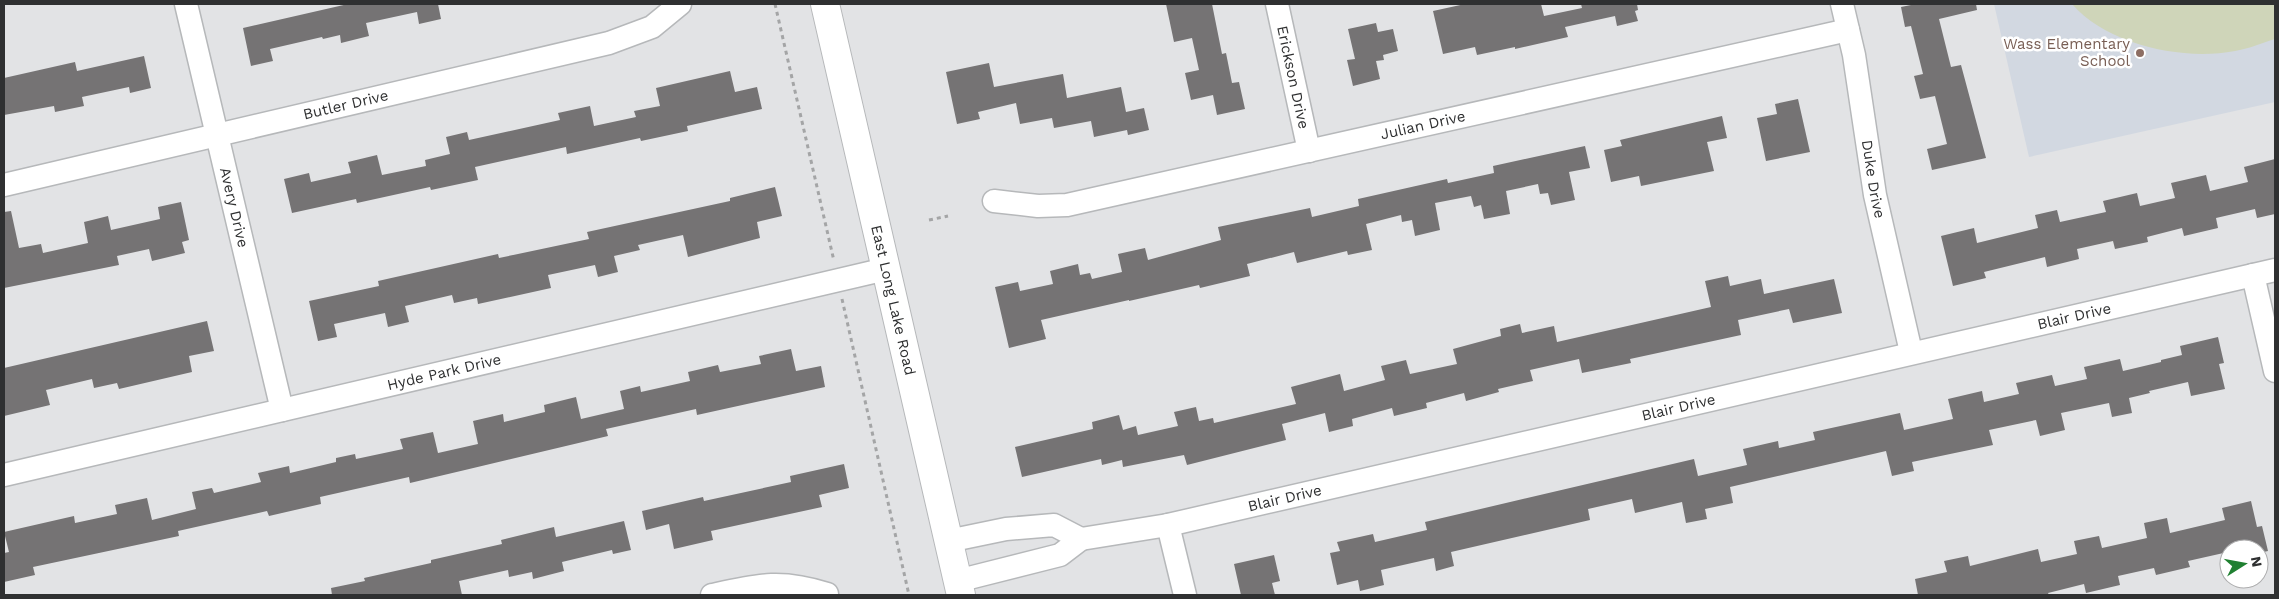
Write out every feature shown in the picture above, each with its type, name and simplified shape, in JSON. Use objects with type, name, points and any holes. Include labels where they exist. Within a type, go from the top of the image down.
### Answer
[{"type":"main road","name":"East Long Lake Road","points":[[825,4],[959,588]]},
{"type":"street","name":"Avery Drive","points":[[186,4],[282,410]]},
{"type":"street","name":"Butler Drive","points":[[4,185],[609,43],[652,26],[680,4]]},
{"type":"street","name":"Erickson Drive","points":[[1277,4],[1309,151]]},
{"type":"street","name":"Duke Drive","points":[[1842,4],[1859,84],[1875,195],[1911,352]]},
{"type":"street","name":"Julian Drive","points":[[994,201],[1038,206],[1066,205],[1848,30]]},
{"type":"street","name":"Hyde Park Drive","points":[[4,475],[886,269]]},
{"type":"street","name":"Blair Drive","points":[[959,588],[1060,556],[1081,540],[1168,525],[1911,352],[2275,270]]},
{"type":"street","points":[[2253,275],[2275,371]]},
{"type":"street","points":[[948,541],[1006,529],[1054,525],[1081,540]]},
{"type":"street","points":[[1168,525],[1185,595]]},
{"type":"street","points":[[712,595],[753,586],[779,583],[804,586],[827,594]]},
{"type":"path","points":[[775,4],[833,259]]},
{"type":"path","points":[[928,220],[948,216]]},
{"type":"path","points":[[842,300],[909,595]]},
{"type":"shaded area","name":"Wass Elementary School","points":[[1994,4],[2275,4],[2275,102],[2029,157]]},
{"type":"green space","points":[[2072,4],[2275,4],[2275,39],[2240,50],[2214,54],[2170,51],[2147,47],[2125,40],[2087,18]]},
{"type":"building","points":[[348,4],[438,4],[441,19],[419,24],[417,12],[366,23],[369,36],[341,43],[340,35],[323,39],[322,37],[270,49],[273,61],[251,66],[243,28]]},
{"type":"building","points":[[1166,4],[1212,4],[1222,54],[1226,53],[1232,83],[1239,82],[1245,109],[1217,115],[1213,95],[1191,100],[1185,73],[1199,70],[1192,38],[1174,42]]},
{"type":"building","points":[[1465,4],[1541,4],[1544,16],[1582,8],[1581,4],[1637,4],[1638,10],[1635,11],[1638,21],[1617,26],[1615,16],[1565,27],[1568,37],[1515,49],[1515,47],[1477,55],[1475,47],[1443,54],[1433,11]]},
{"type":"building","points":[[1916,4],[1976,4],[1977,10],[1939,19],[1951,67],[1961,65],[1986,158],[1932,170],[1927,149],[1947,144],[1935,96],[1920,99],[1914,76],[1923,74],[1911,26],[1905,27],[1901,7]]},
{"type":"building","points":[[1376,23],[1378,32],[1393,29],[1398,51],[1383,55],[1384,60],[1376,61],[1380,79],[1353,86],[1347,60],[1355,59],[1348,29]]},
{"type":"building","points":[[144,56],[151,88],[130,93],[129,87],[82,97],[84,106],[55,112],[54,106],[4,115],[4,78],[75,62],[77,71]]},
{"type":"building","points":[[989,63],[994,87],[1063,74],[1067,98],[1121,87],[1126,112],[1144,108],[1149,130],[1128,135],[1127,130],[1094,137],[1091,121],[1054,128],[1052,118],[1020,124],[1016,103],[978,112],[980,119],[957,124],[946,72]]},
{"type":"building","points":[[730,71],[735,92],[757,87],[762,109],[687,126],[688,131],[641,141],[640,138],[567,154],[566,147],[475,167],[478,180],[431,190],[430,187],[357,203],[356,199],[292,213],[284,179],[309,173],[311,182],[351,173],[348,162],[377,155],[382,175],[426,166],[425,160],[450,154],[446,137],[467,132],[469,140],[560,120],[558,113],[590,106],[594,126],[636,117],[634,111],[660,106],[656,88]]},
{"type":"building","points":[[1798,99],[1810,152],[1766,161],[1757,118],[1777,114],[1775,104]]},
{"type":"building","points":[[1722,116],[1727,138],[1707,142],[1714,171],[1641,186],[1639,176],[1611,182],[1604,150],[1622,146],[1620,140]]},
{"type":"building","points":[[1585,146],[1590,168],[1569,172],[1575,200],[1551,205],[1548,193],[1540,194],[1538,184],[1506,191],[1510,214],[1484,219],[1481,205],[1474,207],[1471,196],[1435,203],[1440,230],[1415,236],[1412,220],[1402,222],[1401,215],[1366,224],[1372,250],[1348,255],[1347,251],[1297,263],[1294,252],[1247,264],[1250,276],[1200,288],[1199,285],[1041,320],[1046,339],[1009,348],[995,287],[1018,282],[1020,291],[1053,284],[1050,271],[1078,264],[1080,275],[1090,273],[1092,279],[1122,272],[1118,254],[1145,248],[1148,260],[1221,240],[1218,227],[1310,208],[1312,217],[1359,206],[1358,199],[1447,179],[1448,183],[1494,173],[1493,166]]},
{"type":"building","points":[[2275,159],[2275,214],[2257,218],[2255,209],[2216,218],[2218,228],[2184,236],[2182,228],[2147,237],[2148,242],[2115,249],[2113,241],[2077,249],[2079,259],[2047,267],[2045,257],[1984,272],[1986,278],[1953,286],[1941,236],[1974,228],[1977,243],[2038,228],[2035,215],[2057,210],[2060,222],[2106,212],[2103,201],[2137,193],[2140,206],[2175,198],[2171,183],[2206,175],[2210,191],[2248,182],[2244,167]]},
{"type":"building","points":[[775,187],[782,216],[757,222],[760,238],[688,257],[683,235],[638,245],[640,250],[614,256],[618,272],[598,277],[595,265],[548,275],[551,288],[478,304],[477,298],[454,303],[452,295],[405,306],[409,322],[388,327],[385,313],[334,324],[337,337],[318,341],[309,301],[379,286],[378,281],[498,254],[499,258],[589,239],[587,232],[730,201],[730,198]]},
{"type":"building","points":[[181,202],[189,240],[182,242],[185,253],[152,261],[149,249],[117,256],[119,265],[4,288],[4,212],[11,211],[19,248],[41,244],[43,253],[88,243],[84,222],[108,216],[111,230],[160,219],[158,207]]},
{"type":"building","points":[[1728,276],[1730,286],[1761,279],[1764,294],[1834,279],[1842,313],[1793,323],[1789,309],[1738,320],[1741,335],[1630,359],[1631,363],[1582,373],[1579,359],[1530,370],[1533,381],[1498,389],[1499,392],[1466,401],[1464,393],[1426,403],[1427,408],[1394,416],[1392,408],[1352,419],[1353,426],[1329,432],[1325,413],[1282,424],[1286,440],[1187,465],[1184,455],[1123,467],[1122,460],[1102,465],[1101,459],[1022,477],[1015,447],[1093,429],[1092,422],[1119,415],[1123,430],[1136,426],[1138,435],[1178,426],[1174,412],[1196,407],[1199,421],[1213,418],[1214,423],[1296,404],[1291,387],[1340,374],[1344,391],[1385,380],[1381,366],[1406,360],[1410,374],[1457,364],[1453,349],[1501,336],[1500,329],[1520,324],[1522,333],[1554,326],[1557,342],[1711,307],[1705,281]]},
{"type":"building","points":[[207,321],[214,351],[189,356],[192,372],[119,389],[117,383],[94,388],[92,379],[46,390],[50,405],[4,416],[4,368]]},
{"type":"building","points":[[2218,337],[2224,363],[2219,364],[2225,389],[2191,396],[2188,382],[2149,391],[2150,393],[2129,398],[2132,413],[2112,417],[2109,403],[2061,413],[2065,430],[2040,436],[2036,420],[1989,430],[1993,445],[1912,462],[1914,471],[1892,476],[1886,451],[1730,487],[1733,503],[1705,509],[1707,519],[1686,523],[1682,502],[1635,513],[1632,499],[1588,509],[1590,520],[1451,552],[1454,566],[1436,571],[1434,558],[1381,570],[1384,585],[1360,591],[1358,580],[1337,585],[1330,553],[1340,551],[1337,542],[1373,534],[1375,542],[1427,530],[1425,522],[1694,459],[1698,476],[1747,465],[1743,449],[1778,441],[1779,448],[1815,440],[1813,432],[1900,413],[1904,430],[1953,419],[1948,399],[1982,391],[1984,402],[2019,394],[2016,383],[2052,375],[2055,386],[2087,379],[2084,367],[2120,359],[2123,371],[2182,355],[2180,346]]},
{"type":"building","points":[[791,349],[796,371],[821,366],[825,387],[697,415],[696,409],[606,429],[608,436],[410,483],[409,477],[320,497],[321,504],[269,516],[267,511],[178,531],[179,536],[33,567],[35,575],[4,582],[4,553],[9,552],[4,532],[74,516],[75,523],[117,514],[115,505],[147,498],[152,520],[196,509],[192,492],[212,488],[214,493],[261,482],[258,473],[289,466],[290,473],[336,462],[336,458],[355,454],[356,459],[403,449],[400,439],[433,432],[438,453],[478,444],[473,421],[503,414],[504,422],[545,412],[544,405],[576,397],[581,419],[624,409],[620,391],[640,386],[641,392],[690,381],[688,372],[718,365],[720,372],[761,364],[759,356]]},
{"type":"building","points":[[844,464],[849,488],[819,495],[822,507],[711,531],[713,540],[674,549],[669,524],[646,530],[642,511],[703,497],[704,501],[791,482],[790,476]]},
{"type":"building","points":[[2251,501],[2257,527],[2262,526],[2265,539],[2219,539],[2219,554],[2188,561],[2190,567],[2156,575],[2154,568],[2118,576],[2120,585],[2086,593],[2084,584],[2048,593],[2049,595],[1918,595],[1915,579],[1947,572],[1944,561],[1968,556],[1970,566],[2038,549],[2041,562],[2077,554],[2074,541],[2099,536],[2102,548],[2147,538],[2144,523],[2167,518],[2170,533],[2225,520],[2222,508]]},
{"type":"building","points":[[624,521],[631,550],[613,554],[612,550],[562,562],[564,571],[533,579],[532,572],[509,577],[508,570],[459,581],[462,595],[332,595],[331,588],[365,581],[364,578],[431,563],[431,560],[502,544],[501,540],[554,527],[556,537]]},
{"type":"building","points":[[1274,555],[1280,581],[1272,583],[1275,595],[1241,595],[1234,564]]},
{"type":"place","name":"Wass Elementary School","points":[[2140,53]]}]
